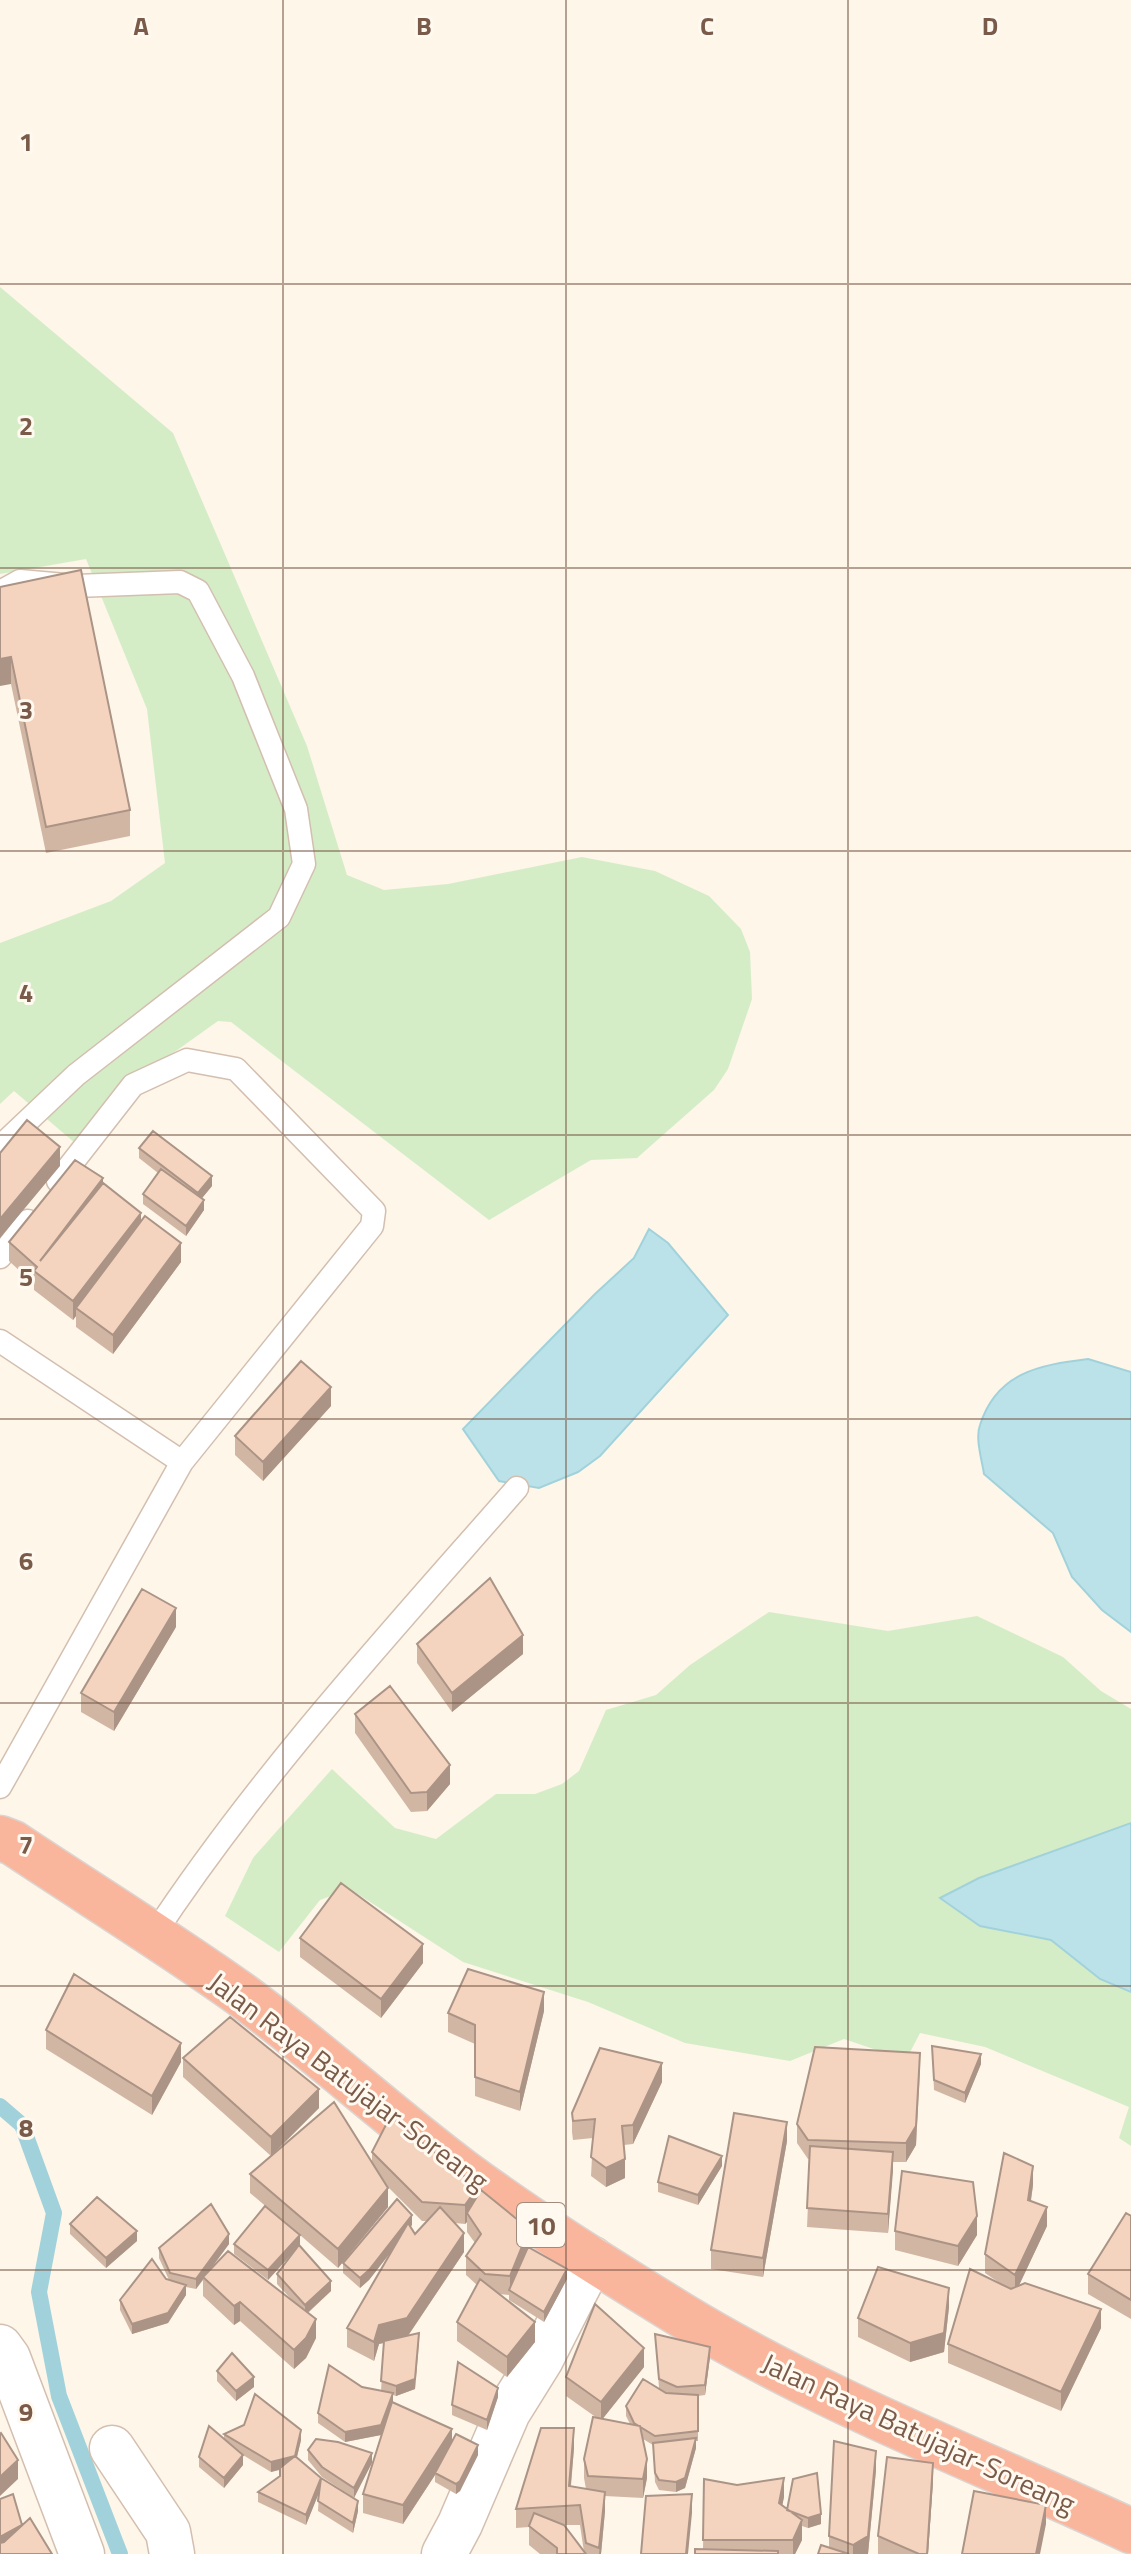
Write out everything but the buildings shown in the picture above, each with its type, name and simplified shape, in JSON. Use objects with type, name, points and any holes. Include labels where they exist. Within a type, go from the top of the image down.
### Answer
[{"type":"highway","name":"Jalan Raya Batujajar-Soreang","points":[[0,1838],[13,1843],[238,1993],[462,2171],[592,2259],[777,2370],[874,2418],[1029,2483],[1131,2531]]},
{"type":"street","points":[[444,2554],[508,2412],[541,2359],[592,2259]]},
{"type":"street","points":[[0,2347],[8,2358],[82,2554]]},
{"type":"street","points":[[112,2448],[168,2532],[172,2554]]},
{"type":"lane","points":[[0,592],[20,581],[76,586],[180,582],[198,591],[243,676],[296,809],[304,864],[279,917],[76,1075],[0,1147]]},
{"type":"lane","points":[[0,1257],[133,1085],[187,1060],[236,1069],[374,1211],[372,1226],[182,1462],[0,1787]]},
{"type":"lane","points":[[0,1341],[182,1462]]},
{"type":"lane","points":[[153,1936],[198,1868],[305,1732],[517,1488]]},
{"type":"green space","points":[[0,287],[173,433],[307,746],[347,875],[384,890],[448,884],[582,857],[655,871],[709,896],[741,929],[750,952],[752,999],[728,1069],[714,1090],[637,1158],[591,1160],[489,1220],[231,1022],[218,1021],[117,1093],[75,1143],[14,1091],[0,1104],[0,943],[111,901],[165,863],[147,709],[86,559],[0,574]]},
{"type":"green space","points":[[769,1612],[888,1631],[977,1616],[1063,1657],[1101,1691],[1131,1709],[1131,1823],[1046,1853],[980,1926],[1051,1940],[1100,1979],[1131,1992],[1131,2146],[1119,2138],[1129,2107],[985,2047],[920,2033],[906,2060],[844,2039],[790,2061],[685,2043],[588,2002],[463,1962],[350,1889],[320,1900],[279,1952],[225,1916],[253,1858],[332,1769],[395,1828],[436,1839],[496,1794],[535,1794],[562,1784],[579,1771],[606,1710],[656,1695],[690,1665]]},
{"type":"water","points":[[649,1229],[668,1243],[728,1315],[600,1456],[578,1472],[539,1488],[499,1481],[463,1429],[634,1258]]},
{"type":"water","points":[[1088,1359],[1131,1372],[1131,1632],[1102,1610],[1072,1577],[1053,1533],[984,1474],[979,1449],[980,1425],[988,1407],[1009,1382],[1022,1374],[1053,1364]]},
{"type":"water","points":[[1131,1823],[1131,1992],[1100,1979],[1051,1940],[980,1926],[940,1898],[979,1878]]},
{"type":"waterway","points":[[0,2106],[22,2125],[54,2213],[39,2292],[59,2396],[120,2554]]}]
